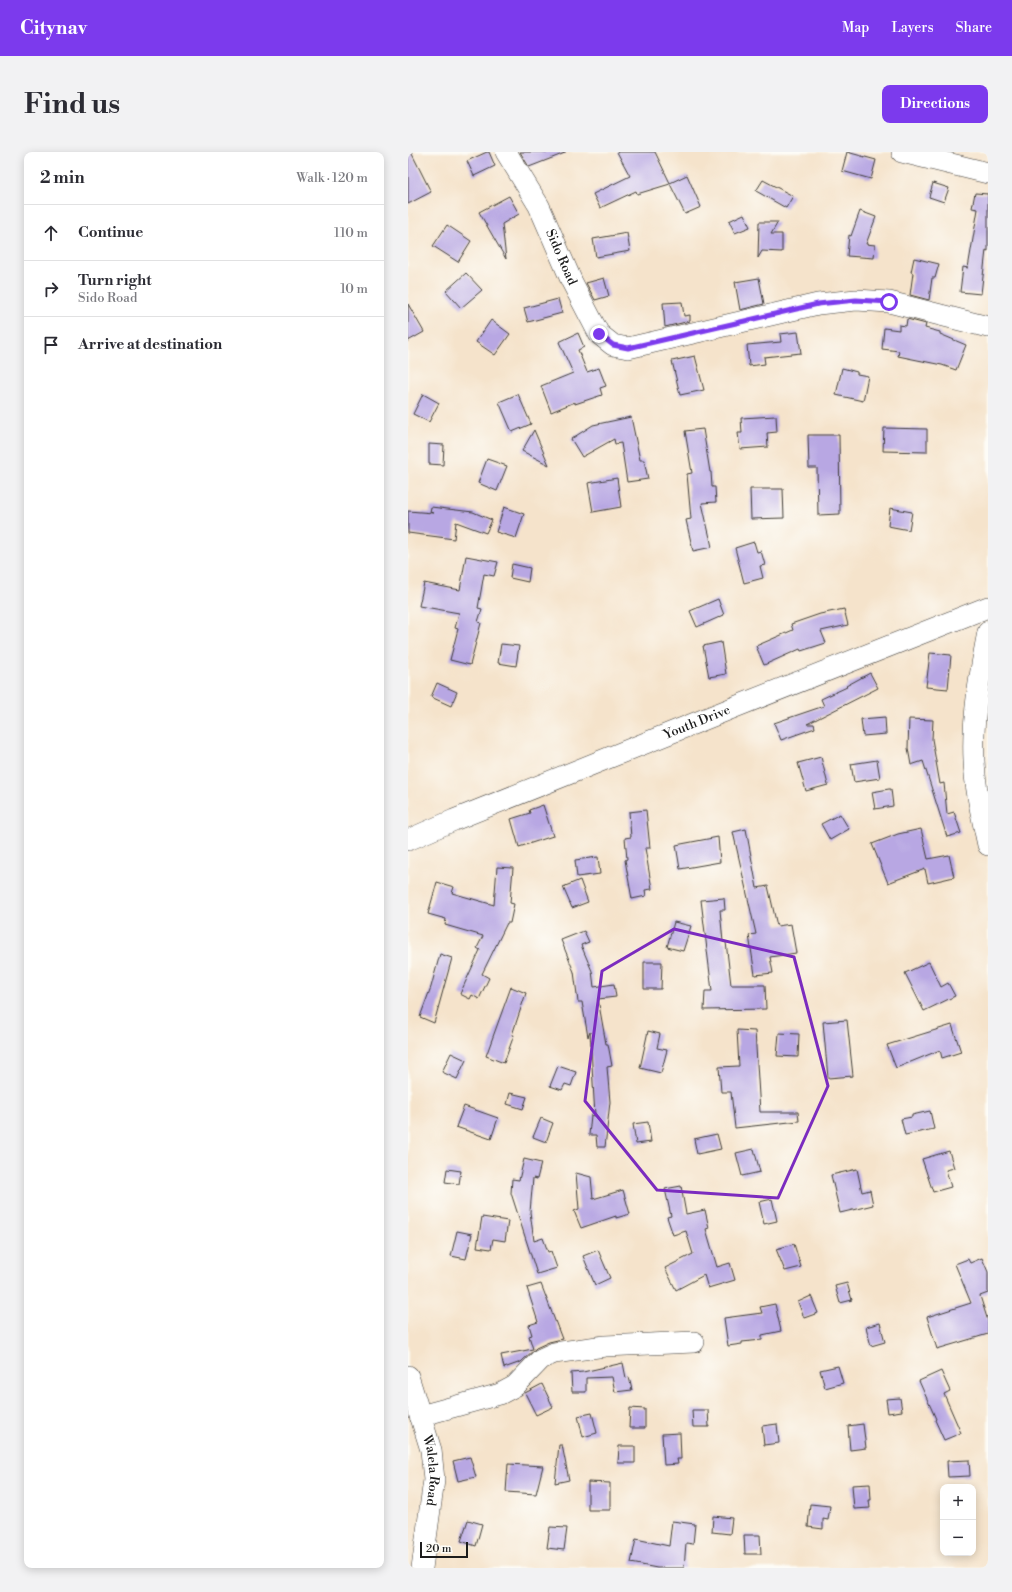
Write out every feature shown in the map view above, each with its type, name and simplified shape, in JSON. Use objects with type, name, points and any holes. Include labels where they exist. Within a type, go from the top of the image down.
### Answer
[{"type":"street","name":"Sido Road","points":[[506,152],[539,206],[572,282],[599,334],[613,345],[628,348],[818,304],[856,300],[889,302],[988,328]]},
{"type":"street","points":[[902,152],[988,173]]},
{"type":"street","name":"Youth Drive","points":[[408,840],[712,716],[988,607]]},
{"type":"street","points":[[988,632],[976,704],[974,760],[979,802],[988,845]]},
{"type":"street","points":[[420,1416],[500,1394],[515,1386],[541,1359],[554,1353],[606,1346],[694,1342]]},
{"type":"street","name":"Walela Road","points":[[408,1376],[430,1450],[434,1480],[422,1568]]},
{"type":"highlighted area","points":[[674,929],[794,957],[828,1086],[778,1198],[657,1190],[585,1101],[602,971]]},
{"type":"building","points":[[408,152],[411,152],[431,192],[408,204]]},
{"type":"building","points":[[489,152],[495,166],[474,176],[467,161]]},
{"type":"building","points":[[520,152],[565,152],[565,153],[529,167]]},
{"type":"building","points":[[617,152],[655,152],[670,183],[687,175],[701,207],[685,214],[670,184],[637,194],[636,191],[600,208],[593,194],[630,176]]},
{"type":"building","points":[[847,152],[876,160],[871,179],[842,171]]},
{"type":"building","points":[[763,180],[793,196],[786,208],[756,191]]},
{"type":"building","points":[[933,183],[949,188],[944,202],[929,197]]},
{"type":"building","points":[[975,193],[988,194],[988,251],[986,250],[981,294],[960,292],[963,267],[968,268],[978,209],[972,208]]},
{"type":"building","points":[[509,196],[519,214],[502,224],[506,259],[479,212]]},
{"type":"building","points":[[860,211],[876,217],[866,244],[875,245],[874,258],[847,256],[849,235],[851,236]]},
{"type":"building","points":[[744,214],[750,227],[735,233],[729,221]]},
{"type":"building","points":[[759,222],[778,222],[771,234],[782,234],[782,252],[762,251],[758,258]]},
{"type":"building","points":[[447,225],[471,241],[458,262],[433,246]]},
{"type":"building","points":[[627,233],[630,251],[596,257],[593,239]]},
{"type":"building","points":[[914,258],[939,264],[935,278],[932,278],[929,300],[910,295],[913,273],[911,272]]},
{"type":"building","points":[[466,273],[482,290],[461,308],[446,291]]},
{"type":"building","points":[[604,278],[609,296],[595,300],[586,283]]},
{"type":"building","points":[[759,278],[764,304],[740,310],[735,282]]},
{"type":"building","points":[[558,299],[562,313],[528,322],[524,308]]},
{"type":"building","points":[[682,302],[684,316],[690,315],[690,321],[665,327],[663,303]]},
{"type":"building","points":[[408,304],[424,332],[408,341]]},
{"type":"building","points":[[907,319],[926,324],[925,328],[940,332],[940,334],[966,345],[956,370],[942,365],[898,356],[899,351],[882,349],[884,328],[899,330],[899,325],[906,326]]},
{"type":"building","points":[[491,320],[510,334],[495,355],[476,342]]},
{"type":"building","points":[[798,332],[801,353],[764,357],[765,364],[749,366],[747,345],[781,342],[780,334]]},
{"type":"building","points":[[578,333],[584,347],[578,350],[587,372],[599,368],[606,386],[600,388],[602,395],[575,404],[575,402],[551,412],[541,386],[573,373],[559,342]]},
{"type":"building","points":[[695,356],[704,390],[680,395],[672,361]]},
{"type":"building","points":[[842,368],[857,372],[857,374],[868,376],[863,401],[836,395]]},
{"type":"building","points":[[423,394],[439,403],[429,422],[413,414]]},
{"type":"building","points":[[518,394],[531,424],[512,432],[499,402]]},
{"type":"building","points":[[776,416],[777,432],[767,433],[768,447],[740,449],[738,433],[742,433],[741,418]]},
{"type":"building","points":[[631,417],[640,460],[644,460],[648,479],[627,482],[621,443],[615,444],[614,439],[582,457],[571,439],[593,425]]},
{"type":"building","points":[[884,428],[927,429],[927,452],[883,451]]},
{"type":"building","points":[[703,429],[711,472],[712,487],[715,487],[716,502],[702,503],[712,547],[693,551],[686,520],[691,519],[687,474],[692,473],[685,431]]},
{"type":"building","points":[[534,430],[549,465],[522,451]]},
{"type":"building","points":[[808,435],[839,435],[840,514],[818,515],[817,468],[809,468]]},
{"type":"building","points":[[429,444],[444,445],[443,465],[429,464]]},
{"type":"building","points":[[487,459],[507,466],[497,491],[478,483]]},
{"type":"building","points":[[617,478],[621,507],[593,512],[588,483]]},
{"type":"building","points":[[750,489],[783,489],[784,518],[751,519]]},
{"type":"building","points":[[431,507],[473,512],[492,520],[486,533],[456,522],[454,539],[408,533],[408,511],[433,513],[430,512]]},
{"type":"building","points":[[504,507],[524,514],[516,538],[496,532]]},
{"type":"building","points":[[890,508],[912,512],[909,530],[888,526]]},
{"type":"building","points":[[754,542],[757,552],[761,551],[765,565],[760,566],[763,578],[744,583],[735,548]]},
{"type":"building","points":[[466,556],[498,562],[494,576],[484,574],[478,608],[482,609],[478,622],[481,623],[470,665],[450,660],[458,629],[455,628],[459,613],[419,606],[424,583],[460,590]]},
{"type":"building","points":[[512,564],[530,568],[528,582],[510,578]]},
{"type":"building","points":[[718,599],[724,615],[697,627],[690,611]]},
{"type":"building","points":[[844,609],[848,625],[821,631],[826,643],[801,651],[800,649],[764,665],[756,646],[793,630],[791,624],[820,614]]},
{"type":"building","points":[[721,642],[726,674],[709,677],[703,646]]},
{"type":"building","points":[[501,644],[519,646],[516,666],[498,663]]},
{"type":"building","points":[[930,653],[951,655],[948,689],[926,687]]},
{"type":"building","points":[[870,673],[878,688],[807,724],[814,724],[815,728],[781,740],[774,723],[824,706],[821,699],[847,687],[846,686]]},
{"type":"building","points":[[437,683],[457,692],[451,706],[431,697]]},
{"type":"building","points":[[885,717],[886,734],[863,736],[861,719]]},
{"type":"building","points":[[909,719],[933,720],[932,739],[940,784],[944,783],[947,814],[954,812],[961,833],[947,837],[923,761],[911,765],[908,748]]},
{"type":"building","points":[[821,757],[828,785],[806,791],[798,763]]},
{"type":"building","points":[[877,760],[880,778],[854,782],[851,764]]},
{"type":"building","points":[[891,789],[893,806],[875,809],[872,792]]},
{"type":"building","points":[[543,805],[553,836],[519,847],[511,819],[530,813],[529,810]]},
{"type":"building","points":[[646,810],[650,848],[645,848],[652,889],[645,890],[646,896],[632,899],[625,860],[627,859],[625,838],[631,837],[629,812]]},
{"type":"building","points":[[840,814],[849,829],[830,840],[821,824]]},
{"type":"building","points":[[746,829],[757,888],[768,886],[777,926],[791,924],[796,953],[770,957],[773,973],[755,975],[749,935],[756,934],[733,832]]},
{"type":"building","points":[[921,829],[928,859],[949,855],[954,877],[928,883],[925,869],[888,883],[872,844],[898,834]]},
{"type":"building","points":[[718,837],[720,862],[680,869],[676,845]]},
{"type":"building","points":[[598,857],[600,874],[577,877],[575,860]]},
{"type":"building","points":[[497,867],[513,868],[510,903],[514,904],[510,923],[507,923],[482,974],[489,978],[479,999],[472,995],[470,999],[460,994],[480,950],[477,948],[483,936],[445,925],[446,919],[428,914],[437,882],[454,887],[452,893],[494,905]]},
{"type":"building","points":[[580,880],[588,902],[572,908],[563,887]]},
{"type":"building","points":[[724,898],[725,910],[720,910],[723,942],[726,942],[731,985],[765,985],[766,1009],[704,1010],[705,991],[712,991],[701,900]]},
{"type":"building","points":[[674,922],[691,926],[683,951],[667,947]]},
{"type":"building","points":[[584,931],[589,942],[581,945],[592,971],[594,987],[614,984],[616,997],[598,999],[606,1044],[608,1044],[612,1066],[607,1067],[610,1102],[605,1147],[597,1147],[596,1135],[589,1135],[591,1115],[595,1116],[590,1032],[588,1037],[582,1002],[578,1002],[574,972],[561,940]]},
{"type":"building","points":[[440,954],[452,958],[434,1023],[420,1017],[431,987]]},
{"type":"building","points":[[644,962],[662,962],[661,989],[644,989]]},
{"type":"building","points":[[929,962],[941,987],[948,983],[955,996],[924,1011],[905,973]]},
{"type":"building","points":[[511,987],[526,993],[504,1063],[486,1056]]},
{"type":"building","points":[[847,1020],[853,1076],[828,1078],[823,1022]]},
{"type":"building","points":[[952,1025],[961,1052],[942,1058],[940,1050],[896,1068],[887,1045]]},
{"type":"building","points":[[737,1030],[755,1031],[760,1112],[798,1112],[799,1121],[735,1128],[731,1092],[721,1092],[719,1067],[739,1066]]},
{"type":"building","points":[[648,1031],[660,1034],[657,1048],[667,1050],[661,1073],[640,1068]]},
{"type":"building","points":[[779,1033],[799,1034],[798,1057],[777,1056]]},
{"type":"building","points":[[451,1053],[466,1060],[457,1079],[442,1072]]},
{"type":"building","points":[[558,1066],[576,1072],[571,1086],[565,1084],[562,1090],[550,1086]]},
{"type":"building","points":[[510,1093],[527,1097],[523,1109],[507,1104]]},
{"type":"building","points":[[464,1106],[498,1118],[491,1139],[456,1127]]},
{"type":"building","points":[[930,1111],[934,1129],[905,1135],[901,1119]]},
{"type":"building","points":[[541,1118],[553,1123],[546,1142],[533,1137]]},
{"type":"building","points":[[648,1122],[651,1142],[636,1144],[633,1124]]},
{"type":"building","points":[[717,1134],[721,1149],[697,1154],[694,1139]]},
{"type":"building","points":[[754,1149],[760,1172],[742,1176],[736,1153]]},
{"type":"building","points":[[949,1151],[954,1168],[946,1170],[951,1187],[933,1192],[922,1159]]},
{"type":"building","points":[[524,1159],[541,1163],[537,1179],[533,1178],[530,1212],[534,1241],[543,1238],[548,1252],[551,1251],[557,1268],[537,1274],[511,1193],[512,1179],[519,1180]]},
{"type":"building","points":[[447,1169],[461,1171],[459,1184],[445,1182]]},
{"type":"building","points":[[857,1169],[862,1192],[870,1190],[873,1205],[840,1213],[831,1175]]},
{"type":"building","points":[[576,1173],[591,1177],[593,1199],[623,1190],[630,1214],[616,1218],[616,1216],[581,1228],[574,1211],[579,1209]]},
{"type":"building","points":[[681,1186],[686,1214],[705,1210],[709,1228],[706,1229],[717,1267],[730,1263],[735,1280],[708,1288],[704,1275],[676,1290],[665,1268],[693,1254],[686,1231],[673,1235],[667,1217],[671,1216],[665,1189]]},
{"type":"building","points":[[772,1199],[777,1221],[764,1224],[759,1202]]},
{"type":"building","points":[[482,1217],[508,1221],[505,1241],[493,1239],[491,1249],[477,1247]]},
{"type":"building","points":[[457,1231],[472,1234],[466,1259],[451,1256]]},
{"type":"building","points":[[794,1244],[801,1267],[785,1271],[776,1249]]},
{"type":"building","points":[[598,1250],[610,1278],[595,1285],[583,1256]]},
{"type":"building","points":[[982,1258],[988,1272],[988,1293],[980,1296],[988,1321],[988,1334],[937,1349],[927,1317],[971,1303],[955,1264],[968,1259],[970,1263]]},
{"type":"building","points":[[847,1283],[852,1300],[840,1303],[835,1286]]},
{"type":"building","points":[[541,1284],[562,1339],[549,1342],[536,1348],[521,1362],[504,1368],[501,1355],[533,1349],[529,1336],[532,1335],[529,1325],[538,1322],[527,1288]]},
{"type":"building","points":[[811,1296],[818,1313],[804,1318],[798,1302]]},
{"type":"building","points":[[775,1304],[781,1331],[762,1335],[762,1340],[742,1342],[742,1344],[728,1346],[724,1318],[762,1313],[760,1307]]},
{"type":"building","points":[[880,1323],[885,1342],[871,1346],[866,1327]]},
{"type":"building","points":[[623,1363],[626,1378],[629,1377],[632,1390],[615,1392],[612,1377],[586,1378],[586,1392],[572,1392],[571,1373],[583,1372]]},
{"type":"building","points":[[838,1366],[843,1383],[825,1388],[820,1370]]},
{"type":"building","points":[[941,1371],[950,1391],[944,1394],[961,1433],[944,1440],[919,1381]]},
{"type":"building","points":[[542,1384],[553,1407],[536,1415],[525,1393]]},
{"type":"building","points":[[900,1398],[902,1411],[888,1413],[886,1399]]},
{"type":"building","points":[[630,1408],[645,1409],[645,1428],[629,1428]]},
{"type":"building","points":[[692,1410],[708,1410],[709,1427],[693,1427]]},
{"type":"building","points":[[592,1413],[597,1433],[583,1437],[578,1416]]},
{"type":"building","points":[[777,1424],[779,1443],[764,1445],[762,1426]]},
{"type":"building","points":[[863,1424],[866,1448],[850,1450],[848,1426]]},
{"type":"building","points":[[680,1433],[681,1459],[677,1459],[678,1464],[664,1465],[662,1434]]},
{"type":"building","points":[[559,1445],[562,1445],[569,1480],[555,1483]]},
{"type":"building","points":[[619,1446],[635,1446],[635,1463],[618,1463]]},
{"type":"building","points":[[470,1457],[476,1477],[458,1481],[453,1461]]},
{"type":"building","points":[[969,1460],[970,1476],[948,1477],[947,1461]]},
{"type":"building","points":[[508,1464],[543,1466],[536,1494],[506,1492]]},
{"type":"building","points":[[588,1482],[610,1483],[610,1510],[588,1510]]},
{"type":"building","points":[[870,1484],[870,1508],[854,1509],[852,1485]]},
{"type":"building","points":[[810,1504],[830,1506],[828,1520],[823,1519],[823,1529],[808,1527]]},
{"type":"building","points":[[713,1516],[732,1518],[730,1534],[712,1532]]},
{"type":"building","points":[[468,1520],[482,1524],[476,1546],[461,1541]]},
{"type":"building","points":[[672,1521],[695,1524],[693,1544],[686,1543],[684,1568],[657,1568],[631,1563],[636,1539],[669,1546]]},
{"type":"building","points":[[550,1527],[567,1528],[564,1550],[547,1548]]},
{"type":"building","points":[[744,1535],[760,1535],[761,1554],[745,1554]]},
{"type":"route","points":[[599,334],[613,345],[628,348],[818,304],[856,300],[889,302]]}]
